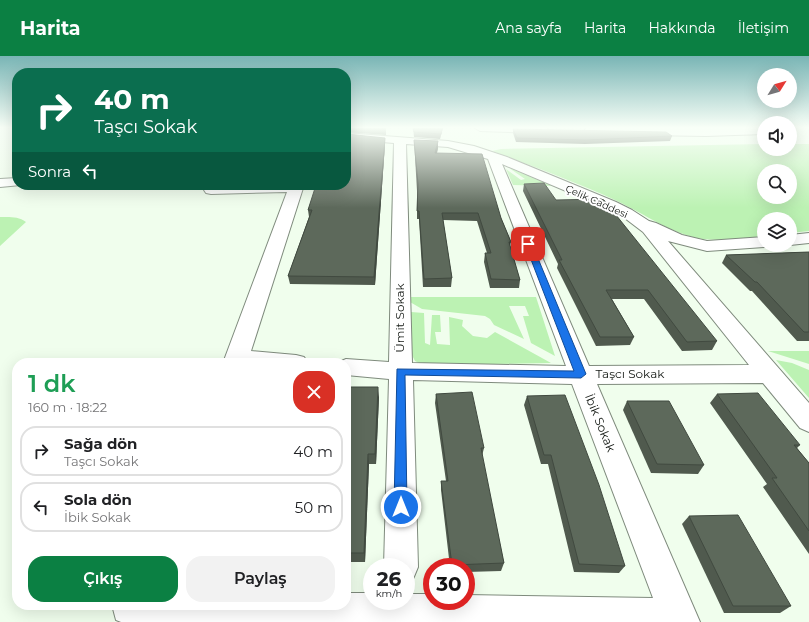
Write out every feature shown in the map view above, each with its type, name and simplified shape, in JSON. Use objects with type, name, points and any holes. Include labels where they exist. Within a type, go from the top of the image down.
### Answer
[{"type":"street","name":"Ümit Sokak","points":[[400,154],[401,558]]},
{"type":"street","name":"Çelik Caddesi","points":[[488,154],[611,205],[642,222],[809,421]]},
{"type":"street","name":"İbik Sokak","points":[[493,157],[680,620]]},
{"type":"street","points":[[0,184],[12,183]]},
{"type":"street","points":[[237,358],[296,190]]},
{"type":"street","points":[[642,222],[677,239],[698,245],[715,246],[757,243]]},
{"type":"street","name":"Taşcı Sokak","points":[[351,367],[400,372],[770,374]]},
{"type":"street","points":[[351,607],[363,607]]},
{"type":"street","points":[[415,607],[680,620]]},
{"type":"street","points":[[127,611],[182,610]]},
{"type":"green space","points":[[501,154],[757,154],[757,156],[797,156],[797,154],[809,154],[809,231],[797,232],[797,212],[757,212],[757,237],[718,240],[703,239],[680,233],[602,194]]},
{"type":"green space","points":[[509,168],[552,186],[513,185],[506,169],[521,180],[525,179]]},
{"type":"green space","points":[[0,217],[17,218],[26,222],[0,246]]},
{"type":"green space","points":[[410,297],[536,297],[555,356],[531,343],[523,316],[529,316],[525,306],[509,306],[524,339],[494,325],[490,319],[485,316],[422,309],[410,302]]},
{"type":"green space","points":[[411,312],[424,313],[425,343],[430,345],[432,315],[440,315],[441,332],[435,332],[437,344],[450,345],[449,317],[463,320],[462,326],[473,336],[487,338],[495,332],[551,363],[423,365],[415,361],[412,355]]},
{"type":"green space","points":[[768,351],[809,351],[809,364]]},
{"type":"green space","points":[[776,360],[792,363],[809,370],[809,398]]},
{"type":"building","points":[[351,154],[384,154],[374,277],[288,276],[312,210],[308,210],[314,190],[351,190]]},
{"type":"building","points":[[415,154],[482,154],[501,218],[511,242],[509,242],[520,280],[491,279],[485,253],[491,253],[478,213],[442,213],[452,278],[424,279],[419,211],[417,211],[418,184]]},
{"type":"building","points":[[544,183],[556,200],[604,200],[717,341],[687,342],[648,290],[606,290],[634,337],[600,337],[559,260],[562,260],[524,184]]},
{"type":"building","points":[[809,252],[809,332],[804,332],[757,282],[755,282],[726,255]]},
{"type":"building","points":[[351,387],[378,387],[375,454],[368,454],[364,553],[351,553]]},
{"type":"building","points":[[472,392],[484,448],[481,448],[504,563],[475,564],[475,558],[451,558],[441,481],[448,481],[436,394]]},
{"type":"building","points":[[758,393],[800,445],[794,445],[809,463],[809,531],[772,478],[777,478],[717,394]]},
{"type":"building","points":[[565,395],[599,485],[625,566],[579,564],[551,455],[544,455],[527,396]]},
{"type":"building","points":[[627,401],[669,401],[704,465],[657,464]]},
{"type":"building","points":[[738,515],[791,606],[733,606],[689,516]]},
{"type":"route","points":[[401,507],[400,372],[581,374],[528,244]]}]
